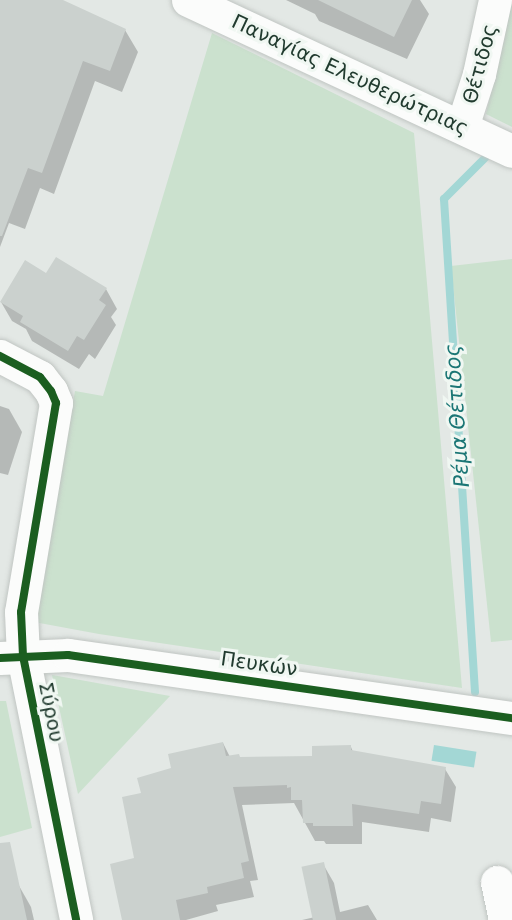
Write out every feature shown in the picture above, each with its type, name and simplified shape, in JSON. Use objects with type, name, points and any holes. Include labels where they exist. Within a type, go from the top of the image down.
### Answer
[{"type":"street","name":"Παναγίας Ελευθερώτριας","points":[[188,0],[512,151]]},
{"type":"street","name":"Θέτιδος","points":[[462,127],[479,74],[495,0]]},
{"type":"street","name":"Σύρου","points":[[0,356],[40,377],[51,391],[56,403],[12,657],[76,920]]},
{"type":"street","name":"Πευκών","points":[[12,657],[68,655],[148,664],[512,718]]},
{"type":"street","points":[[497,882],[505,920]]},
{"type":"green space","points":[[506,0],[512,0],[512,127],[486,114],[507,24]]},
{"type":"green space","points":[[212,33],[414,133],[462,688],[99,634],[34,622],[75,391],[103,396]]},
{"type":"green space","points":[[512,259],[512,640],[491,642],[451,266]]},
{"type":"green space","points":[[52,675],[170,696],[78,794]]},
{"type":"green space","points":[[0,701],[6,701],[32,828],[0,837]]},
{"type":"water","points":[[434,745],[476,752],[474,768],[431,761]]},
{"type":"building","points":[[0,0],[63,0],[126,29],[110,71],[83,61],[42,173],[28,168],[2,236],[0,236]]},
{"type":"building","points":[[318,0],[412,0],[394,37]]},
{"type":"building","points":[[56,257],[107,288],[99,300],[106,305],[84,340],[77,336],[68,351],[20,322],[23,316],[0,302],[25,260],[46,273]]},
{"type":"building","points":[[223,742],[226,756],[239,754],[240,757],[312,756],[312,746],[351,745],[351,750],[446,767],[441,804],[421,801],[419,814],[352,804],[353,826],[313,826],[313,823],[303,823],[302,800],[291,800],[291,787],[287,788],[287,785],[233,787],[249,861],[241,863],[244,878],[207,887],[208,893],[176,900],[180,920],[122,920],[110,864],[134,858],[122,797],[141,793],[137,778],[171,768],[168,754]]},
{"type":"building","points":[[10,842],[27,920],[0,920],[0,843]]},
{"type":"building","points":[[324,862],[336,920],[313,920],[302,867]]},
{"type":"waterway","name":"Ρέμα Θέτιδος","points":[[475,692],[444,199],[486,157]]},
{"type":"cycle path","points":[[0,356],[40,377],[51,391],[56,403],[21,612],[23,656],[76,920]]},
{"type":"cycle path","points":[[0,658],[68,655],[512,718]]}]
